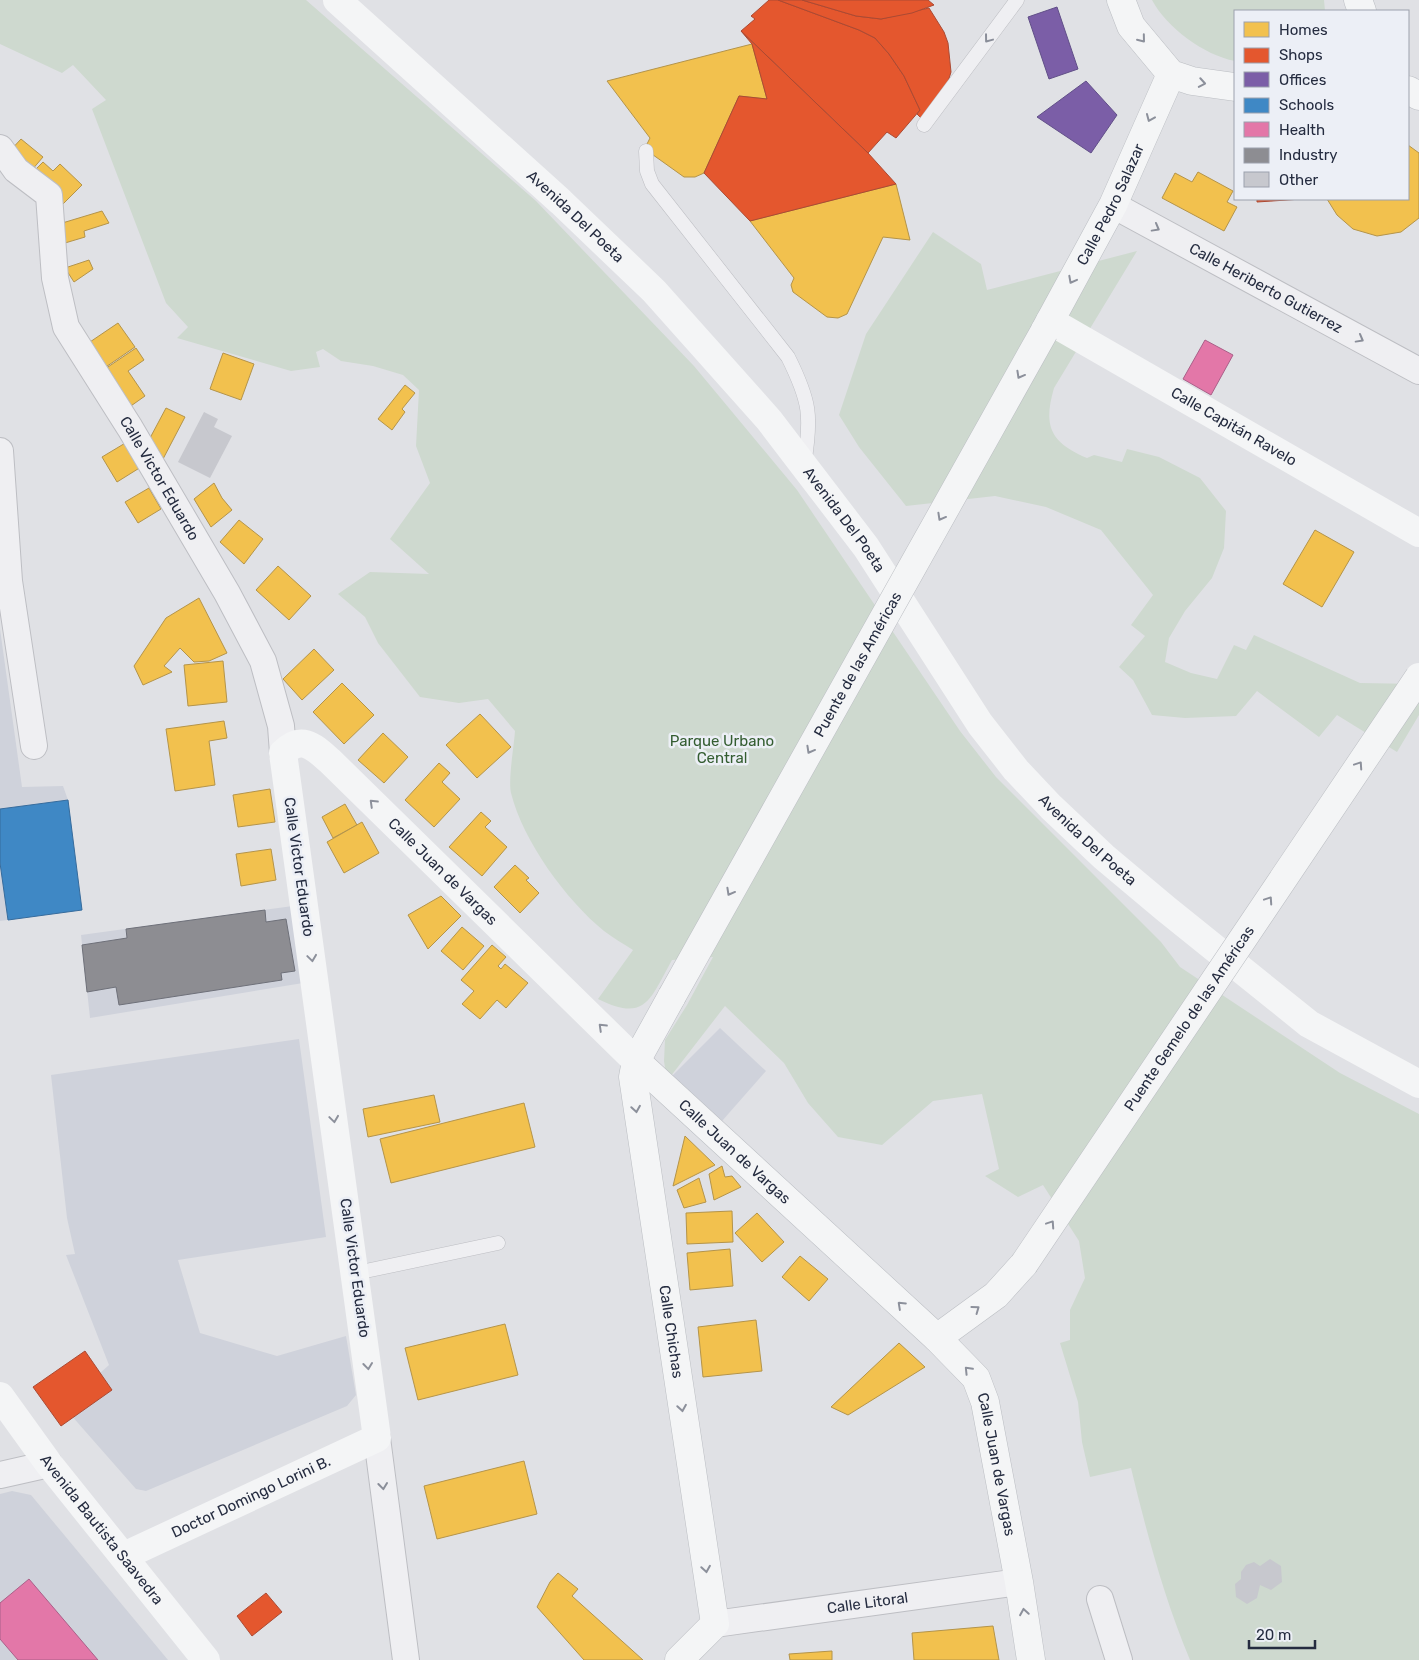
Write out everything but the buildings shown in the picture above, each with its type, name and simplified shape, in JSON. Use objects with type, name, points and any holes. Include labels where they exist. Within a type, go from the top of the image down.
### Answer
[{"type":"main road","name":"Avenida Del Poeta","points":[[337,0],[562,202],[654,291],[769,420],[866,547],[980,724],[1016,770],[1051,807],[1104,857],[1309,1024],[1419,1084]]},
{"type":"main road","points":[[1121,0],[1131,26],[1170,74],[1192,81],[1234,87]]},
{"type":"main road","name":"Calle Pedro Salazar","points":[[1047,327],[1113,205],[1170,74]]},
{"type":"main road","name":"Calle Capitán Ravelo","points":[[1047,327],[1419,534]]},
{"type":"main road","name":"Puente de las Américas","points":[[672,996],[1047,327]]},
{"type":"main road","name":"Puente Gemelo de las Américas","points":[[936,1338],[996,1295],[1024,1264],[1419,676]]},
{"type":"main road","name":"Calle Juan de Vargas","points":[[284,753],[297,743],[305,743],[319,752],[636,1061],[936,1338],[976,1378],[985,1402],[1019,1582],[1031,1660]]},
{"type":"main road","name":"Calle Victor Eduardo","points":[[284,753],[377,1438]]},
{"type":"main road","name":"Calle Chichas","points":[[672,996],[636,1061],[633,1090],[715,1624]]},
{"type":"main road","name":"Avenida Bautista Saavedra","points":[[0,1396],[49,1464],[206,1660]]},
{"type":"main road","name":"Doctor Domingo Lorini B.","points":[[124,1556],[377,1438]]},
{"type":"main road","points":[[679,1660],[715,1624]]},
{"type":"street","name":"Calle Victor Eduardo","points":[[0,148],[16,170],[49,195],[55,278],[66,327],[130,428],[227,593],[263,661],[281,726],[284,753]]},
{"type":"street","name":"Calle Heriberto Gutierrez","points":[[1113,205],[1419,371]]},
{"type":"street","points":[[0,451],[9,581],[34,746]]},
{"type":"street","name":"Calle Victor Eduardo","points":[[377,1438],[406,1660]]},
{"type":"street","points":[[0,1475],[49,1464]]},
{"type":"street","name":"Calle Litoral","points":[[715,1624],[1019,1582]]},
{"type":"street","points":[[1100,1599],[1119,1660]]},
{"type":"lane","points":[[924,125],[1018,0]]},
{"type":"lane","points":[[646,151],[647,170],[652,184],[788,356],[804,389],[809,408],[810,432],[804,466]]},
{"type":"lane","points":[[356,1273],[498,1243]]},
{"type":"shaded area","points":[[0,629],[22,787],[63,786],[68,800],[82,910],[0,921]]},
{"type":"shaded area","points":[[293,906],[303,983],[90,1018],[81,935]]},
{"type":"shaded area","points":[[720,1028],[766,1071],[715,1129],[667,1081]]},
{"type":"shaded area","points":[[299,1039],[326,1237],[178,1260],[200,1333],[277,1356],[346,1336],[356,1395],[347,1406],[146,1491],[136,1489],[63,1406],[109,1365],[66,1255],[75,1254],[67,1218],[51,1075]]},
{"type":"shaded area","points":[[12,1491],[31,1495],[168,1660],[0,1660],[0,1494]]},
{"type":"green space","name":"Parque Urbano Central","points":[[0,0],[306,0],[536,201],[694,366],[797,490],[960,731],[996,777],[1161,942],[1180,967],[1340,1073],[1419,1114],[1419,1660],[1190,1660],[1157,1566],[1131,1468],[1090,1477],[1082,1442],[1078,1402],[1060,1343],[1070,1340],[1070,1310],[1085,1278],[1079,1241],[1043,1185],[1018,1197],[985,1176],[999,1169],[982,1094],[933,1101],[882,1145],[838,1137],[808,1103],[784,1063],[725,1006],[667,1081],[664,1061],[665,1040],[687,1005],[713,957],[672,960],[652,996],[645,1003],[637,1007],[627,1009],[598,999],[633,950],[604,931],[575,903],[548,868],[525,830],[510,787],[515,731],[488,699],[459,703],[420,697],[378,643],[365,617],[338,594],[370,572],[429,574],[390,539],[430,483],[416,446],[419,390],[403,375],[373,366],[341,361],[323,349],[316,352],[320,367],[291,371],[177,338],[188,327],[166,303],[92,109],[106,100],[73,65],[62,73],[0,44]]},
{"type":"green space","points":[[1152,0],[1324,0],[1325,10],[1234,10],[1234,61],[1211,53],[1188,39],[1159,10]]},
{"type":"green space","points":[[933,232],[981,264],[987,290],[1137,251],[1054,388],[1049,413],[1052,431],[1057,439],[1075,452],[1087,458],[1094,455],[1122,462],[1127,449],[1159,457],[1200,478],[1226,511],[1224,548],[1212,578],[1185,611],[1169,638],[1165,662],[1191,673],[1217,679],[1234,645],[1246,650],[1254,635],[1360,683],[1419,684],[1419,715],[1397,752],[1337,715],[1319,737],[1257,691],[1236,716],[1185,718],[1152,715],[1133,680],[1119,667],[1145,636],[1131,625],[1153,595],[1101,530],[1046,507],[995,496],[906,506],[859,447],[839,415],[866,334]]}]
